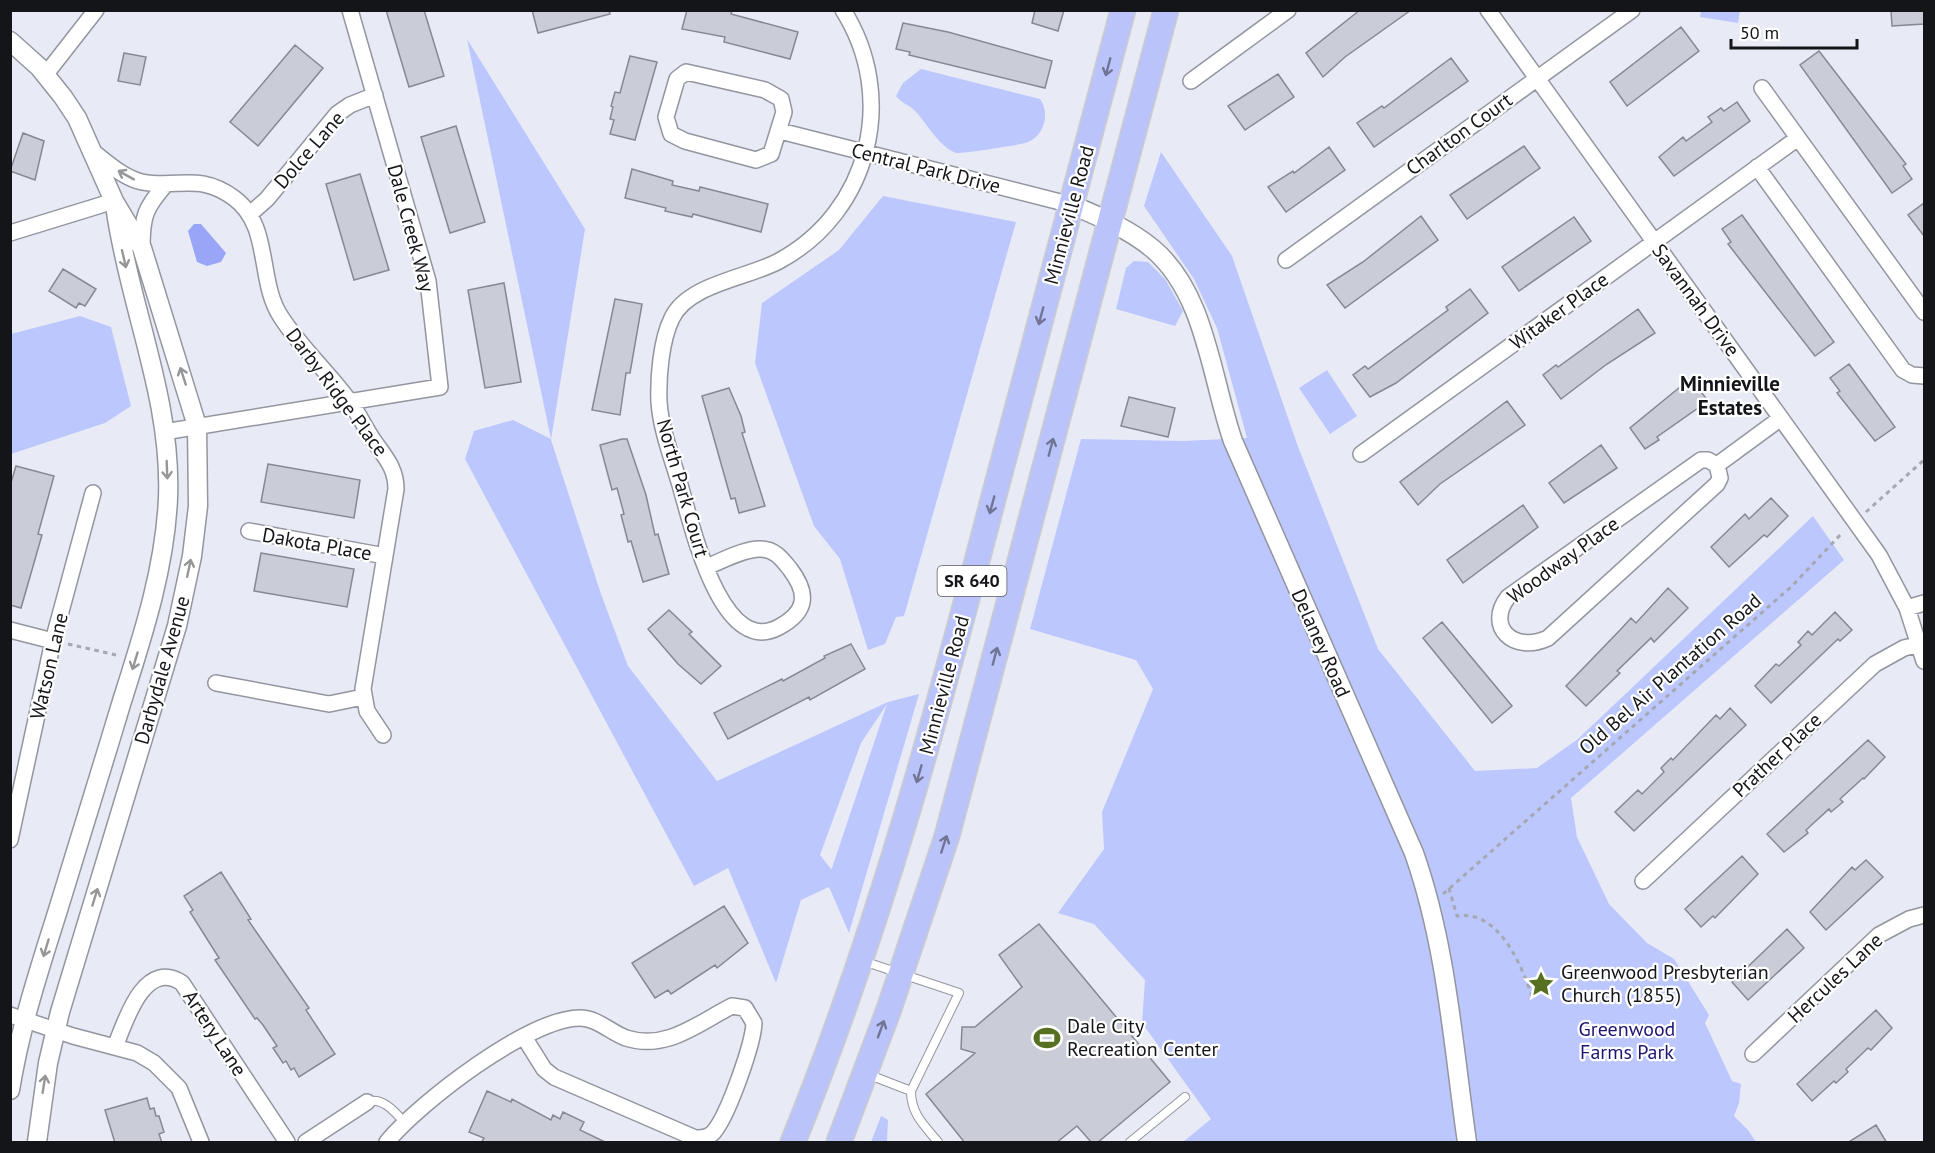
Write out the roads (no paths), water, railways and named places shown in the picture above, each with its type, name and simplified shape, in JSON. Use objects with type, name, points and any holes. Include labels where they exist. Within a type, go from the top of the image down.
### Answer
[{"type":"main road","name":"Minnieville Road","points":[[793,1143],[862,961],[946,679],[1123,10]]},
{"type":"main road","name":"Minnieville Road","points":[[839,1143],[901,973],[947,836],[1166,10]]},
{"type":"street","points":[[46,75],[96,10]]},
{"type":"street","name":"Dale Creek Way","points":[[164,432],[440,387],[428,281],[350,10]]},
{"type":"street","name":"North Park Court","points":[[706,567],[755,550],[773,552],[782,558],[800,581],[803,592],[800,608],[791,620],[772,631],[759,634],[750,631],[722,602],[706,567],[661,417],[660,387],[669,323],[679,306],[689,297],[778,262],[816,235],[847,200],[866,153],[872,121],[871,84],[865,55],[843,10]]},
{"type":"street","points":[[1191,81],[1288,10]]},
{"type":"street","name":"Savannah Drive","points":[[1488,10],[1879,555],[1907,609],[1924,661]]},
{"type":"street","name":"Charlton Court","points":[[1286,260],[1632,10]]},
{"type":"street","name":"Darbydale Avenue","points":[[10,41],[46,75],[77,118],[114,201],[142,248],[197,426],[198,506],[192,556],[177,626],[55,1030],[39,1115],[37,1143]]},
{"type":"street","points":[[692,72],[771,92],[781,99],[784,107],[780,131],[771,154],[762,159],[677,138],[671,134],[666,122],[677,79],[681,74],[692,72]]},
{"type":"street","points":[[1762,88],[1924,312]]},
{"type":"street","name":"Dolce Lane","points":[[250,214],[267,199],[337,114],[350,105],[375,95]]},
{"type":"street","name":"Central Park Drive","points":[[780,131],[1072,205]]},
{"type":"street","name":"Witaker Place","points":[[1360,454],[1798,138]]},
{"type":"street","name":"Darby Ridge Place","points":[[92,151],[137,181],[166,184],[187,181],[208,184],[234,198],[250,214],[261,245],[267,286],[280,317],[350,402],[394,473],[396,489],[363,697]]},
{"type":"street","points":[[1757,167],[1903,370],[1912,375],[1924,376]]},
{"type":"street","points":[[142,248],[142,223],[147,208],[166,184]]},
{"type":"street","points":[[10,233],[114,201]]},
{"type":"street","name":"Darbydale Avenue","points":[[10,1090],[17,1017],[135,660],[158,578],[165,537],[168,496],[164,432],[154,375],[122,257],[114,201]]},
{"type":"street","name":"Delaney Road","points":[[1072,205],[1110,221],[1152,248],[1169,264],[1188,294],[1202,331],[1220,402],[1233,441],[1414,853],[1431,904],[1449,1002],[1467,1143]]},
{"type":"street","points":[[1717,465],[1781,418]]},
{"type":"street","name":"Woodway Place","points":[[1701,460],[1708,460],[1717,465],[1720,478],[1717,484],[1548,638],[1525,645],[1515,642],[1507,634],[1501,624],[1500,612],[1508,597],[1701,460]]},
{"type":"street","name":"Watson Lane","points":[[10,840],[54,641],[93,493]]},
{"type":"street","name":"Dakota Place","points":[[249,531],[385,556]]},
{"type":"street","points":[[1907,609],[1924,603]]},
{"type":"street","points":[[10,630],[54,641]]},
{"type":"street","name":"Prather Place","points":[[1643,881],[1875,664],[1904,648],[1920,644]]},
{"type":"street","points":[[216,683],[329,704],[363,697],[367,711],[383,735]]},
{"type":"street","name":"Hercules Lane","points":[[1753,1054],[1879,935],[1909,918],[1924,915]]},
{"type":"street","name":"Artery Lane","points":[[115,1047],[141,990],[157,979],[177,979],[182,983],[287,1143]]},
{"type":"street","points":[[387,1143],[405,1123],[440,1092],[524,1037],[549,1024],[565,1019],[583,1018],[626,1038],[657,1041],[689,1031],[732,1006],[745,1008],[754,1023],[747,1057],[716,1129],[704,1138],[695,1138],[554,1077],[544,1069],[524,1037]]},
{"type":"street","points":[[17,1017],[137,1053],[169,1076],[186,1102],[201,1143]]},
{"type":"street","points":[[306,1143],[367,1102]]},
{"type":"lane","points":[[862,961],[959,993],[911,1091],[911,1105],[914,1113],[938,1143]]},
{"type":"lane","points":[[865,1073],[911,1091]]},
{"type":"lane","points":[[1130,1143],[1185,1097]]},
{"type":"lane","points":[[367,1102],[378,1101],[384,1104],[405,1123]]},
{"type":"place","name":"Greenwood Presbyterian Church (1855)","points":[[1541,984]]},
{"type":"place","name":"Dale City Recreation Center","points":[[1047,1038]]},
{"type":"district","name":"Minnieville Estates","points":[[1730,396]]},
{"type":"park label","name":"Greenwood Farms Park","points":[[1627,1040]]}]
